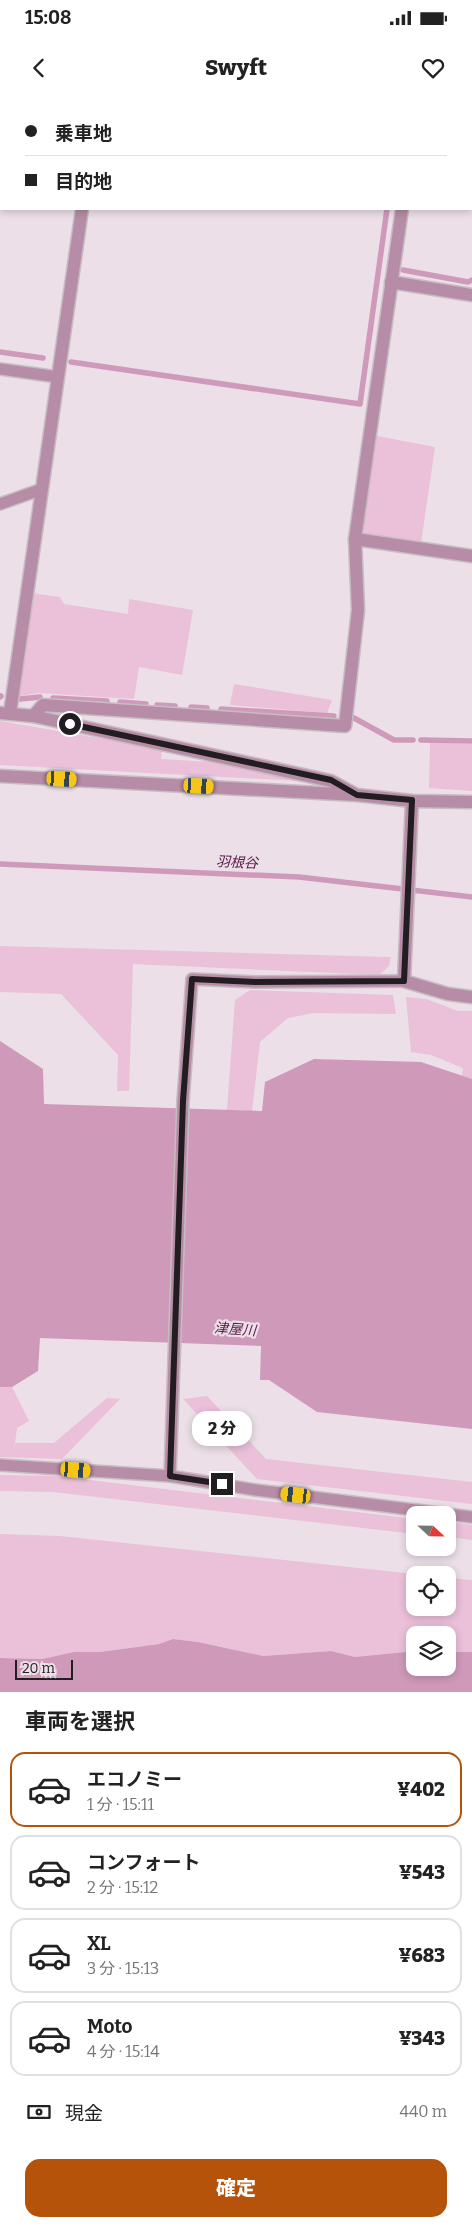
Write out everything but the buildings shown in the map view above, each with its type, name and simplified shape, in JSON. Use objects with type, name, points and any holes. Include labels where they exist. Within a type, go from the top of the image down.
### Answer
[{"type":"street","points":[[82,210],[42,489],[5,713],[33,716],[331,780],[357,795]]},
{"type":"street","points":[[33,716],[43,705],[345,726],[358,610],[355,539],[402,210]]},
{"type":"street","points":[[391,282],[472,295]]},
{"type":"street","points":[[355,539],[472,556]]},
{"type":"street","points":[[0,776],[472,802]]},
{"type":"street","points":[[412,800],[404,981],[448,994],[472,997]]},
{"type":"lane","points":[[0,368],[58,377]]},
{"type":"lane","points":[[0,504],[42,489]]},
{"type":"lane","points":[[170,1476],[183,1101],[192,979],[255,982],[404,981]]},
{"type":"lane","points":[[0,1465],[170,1476],[256,1490],[472,1517]]},
{"type":"shaded area","points":[[377,436],[435,447],[421,543],[370,536],[362,531]]},
{"type":"shaded area","points":[[31,593],[60,597],[64,604],[128,614],[129,599],[193,610],[182,675],[139,667],[134,699],[38,693],[20,696],[17,693]]},
{"type":"shaded area","points":[[234,684],[332,700],[327,713],[230,705]]},
{"type":"shaded area","points":[[0,721],[162,749],[161,759],[212,762],[318,782],[0,765]]},
{"type":"shaded area","points":[[430,743],[472,744],[472,791],[429,788]]},
{"type":"shaded area","points":[[0,946],[391,957],[389,966],[379,975],[133,964],[129,1091],[117,1091],[118,1055],[61,994],[0,992]]},
{"type":"shaded area","points":[[250,990],[393,995],[396,1014],[314,1013],[288,1018],[260,1042],[252,1111],[227,1110],[235,1000]]},
{"type":"shaded area","points":[[406,997],[426,999],[458,1011],[472,1011],[472,1079],[462,1076],[463,1068],[431,1055],[411,1052]]},
{"type":"shaded area","points":[[0,1387],[12,1387],[29,1421],[17,1428],[15,1443],[54,1443],[107,1398],[120,1399],[62,1459],[0,1457]]},
{"type":"shaded area","points":[[207,1396],[266,1459],[472,1482],[472,1504],[257,1479],[183,1399]]},
{"type":"shaded area","points":[[0,1475],[56,1476],[406,1518],[406,1533],[53,1492],[0,1491]]},
{"type":"shaded area","points":[[456,1523],[472,1525],[472,1540],[456,1538]]},
{"type":"shaded area","points":[[0,1534],[60,1536],[406,1573],[406,1616],[456,1616],[456,1579],[472,1580],[472,1652],[456,1652],[456,1626],[406,1626],[406,1652],[355,1657],[331,1651],[263,1656],[198,1642],[173,1639],[159,1644],[100,1652],[74,1652],[42,1659],[0,1658]]},
{"type":"water","name":"津屋川","points":[[0,1041],[43,1069],[44,1104],[262,1111],[265,1082],[314,1059],[421,1062],[472,1079],[472,1429],[317,1412],[269,1380],[260,1380],[261,1346],[40,1338],[38,1371],[12,1387],[0,1387]]},
{"type":"water","points":[[173,1639],[198,1642],[263,1656],[331,1651],[355,1657],[406,1652],[406,1676],[456,1676],[456,1652],[472,1652],[472,1692],[0,1692],[0,1658],[42,1659],[74,1652],[100,1652],[159,1644]]},
{"type":"waterway","points":[[71,362],[360,404],[387,210]]},
{"type":"waterway","points":[[403,270],[468,282],[472,280]]},
{"type":"waterway","points":[[0,352],[43,358]]},
{"type":"waterway","points":[[20,699],[40,697]]},
{"type":"waterway","points":[[53,698],[107,701]]},
{"type":"waterway","points":[[120,702],[146,704]]},
{"type":"waterway","points":[[157,705],[175,706]]},
{"type":"waterway","points":[[191,707],[207,708]]},
{"type":"waterway","points":[[221,709],[334,716]]},
{"type":"waterway","points":[[354,718],[394,740],[413,740]]},
{"type":"waterway","points":[[421,740],[472,741]]},
{"type":"waterway","name":"羽根谷","points":[[0,864],[299,877],[472,897]]},
{"type":"route","points":[[70,724],[331,780],[357,795],[412,800],[404,981],[255,982],[192,979],[183,1101],[170,1476],[222,1484]]}]
